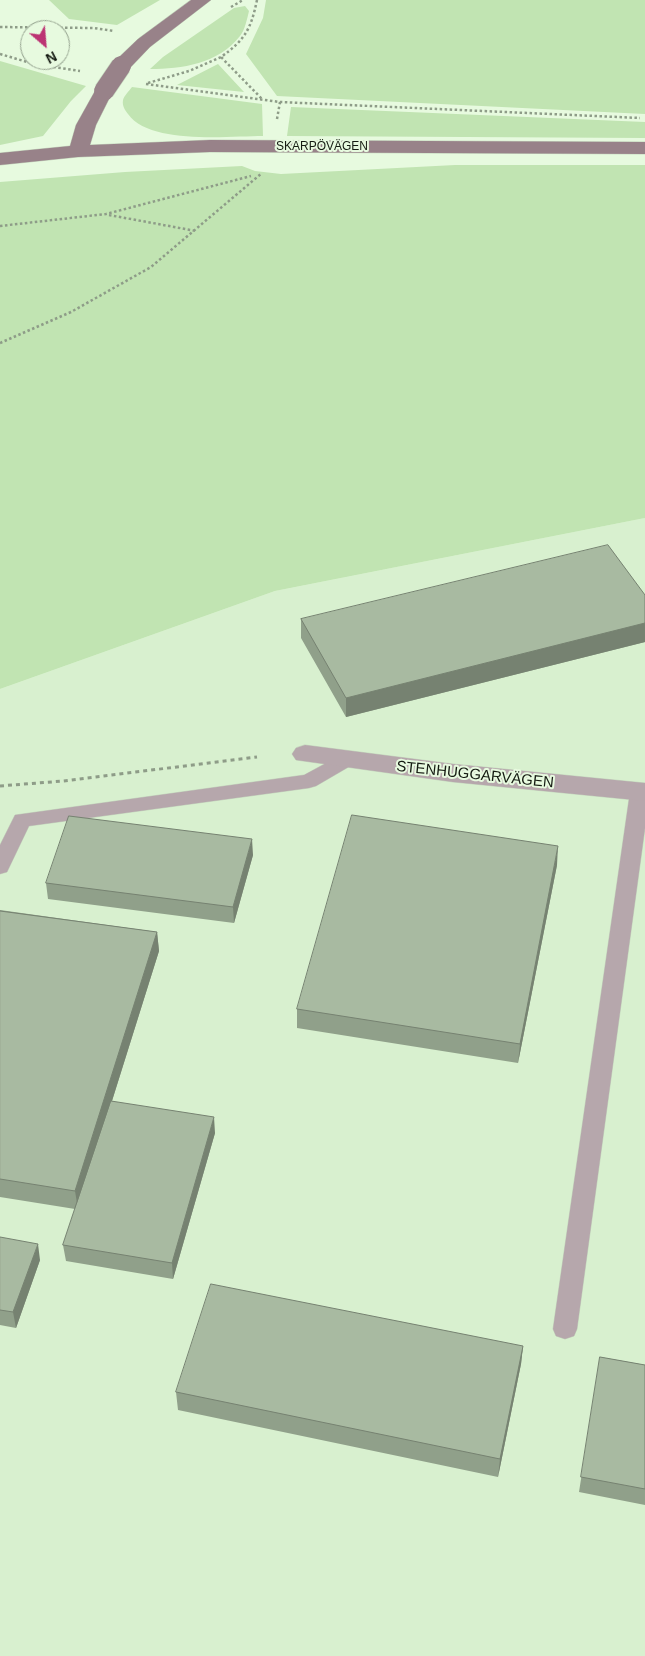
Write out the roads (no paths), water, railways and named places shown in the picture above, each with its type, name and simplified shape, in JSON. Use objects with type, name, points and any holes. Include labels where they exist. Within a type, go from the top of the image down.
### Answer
[{"type":"street","points":[[78,151],[86,125],[104,91],[121,66],[144,43],[202,0]]},
{"type":"street","name":"SKARPÖVÄGEN","points":[[0,159],[78,151],[210,146],[645,148]]},
{"type":"street","name":"STENHUGGARVÄGEN","points":[[304,754],[453,773],[643,792]]},
{"type":"lane","points":[[0,867],[22,820],[309,781],[345,760]]},
{"type":"lane","points":[[565,1329],[643,792]]}]
